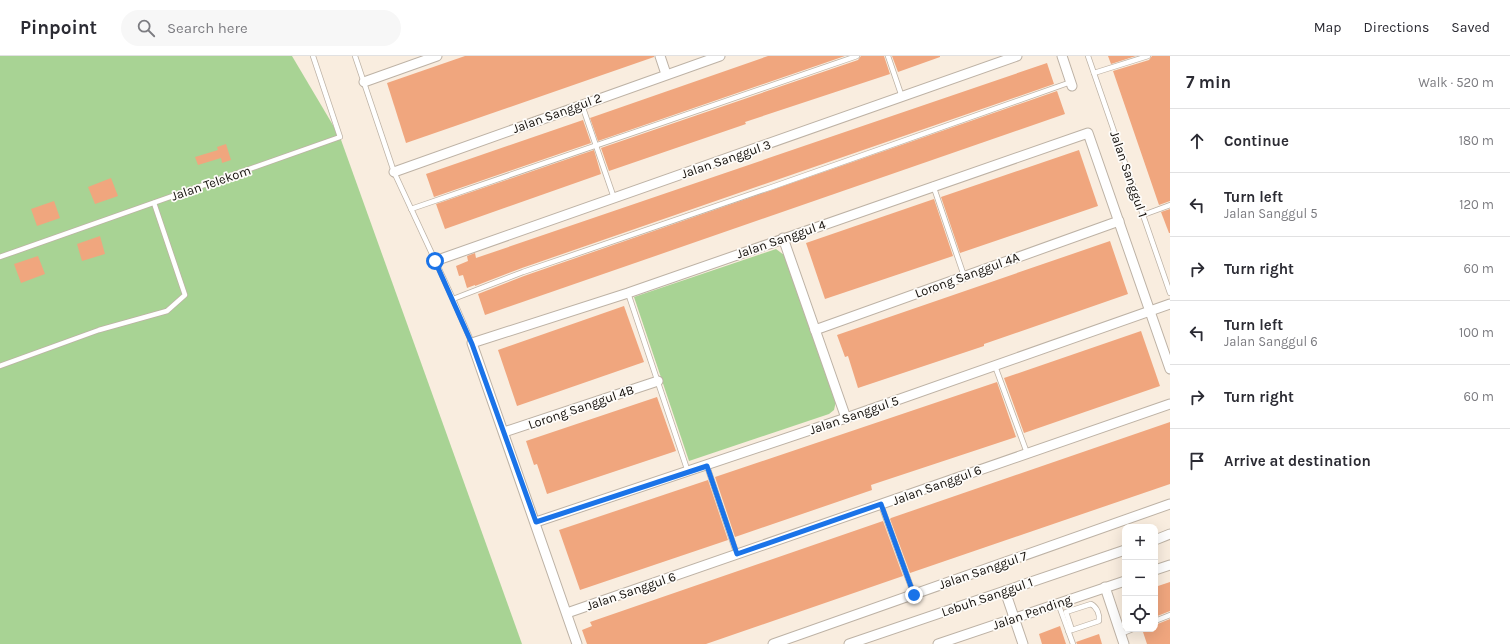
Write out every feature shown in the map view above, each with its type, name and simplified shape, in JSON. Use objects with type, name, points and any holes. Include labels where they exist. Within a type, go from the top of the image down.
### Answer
[{"type":"street","points":[[364,82],[436,56]]},
{"type":"street","points":[[660,56],[666,74]]},
{"type":"street","name":"Jalan Sanggul 2","points":[[394,172],[720,56]]},
{"type":"street","name":"Jalan Sanggul 3","points":[[435,261],[1017,56]]},
{"type":"street","points":[[1062,56],[1071,84]]},
{"type":"street","name":"Jalan Sanggul 4","points":[[472,344],[628,293],[1088,133],[1119,221]]},
{"type":"street","points":[[1119,221],[1170,370]]},
{"type":"street","name":"Lorong Sanggul 4A","points":[[815,330],[1119,221]]},
{"type":"street","points":[[783,238],[846,418]]},
{"type":"street","name":"Jalan Sanggul 5","points":[[536,522],[707,466],[1170,304]]},
{"type":"street","points":[[472,344],[568,613],[577,644]]},
{"type":"street","name":"Lorong Sanggul 4B","points":[[504,432],[658,381]]},
{"type":"street","name":"Jalan Sanggul 6","points":[[568,613],[1170,404]]},
{"type":"street","name":"Jalan Sanggul 7","points":[[773,644],[1170,504]]},
{"type":"street","points":[[1158,539],[1170,534]]},
{"type":"street","name":"Lebuh Sanggul 1","points":[[849,644],[1122,551]]},
{"type":"street","points":[[1158,569],[1170,565]]},
{"type":"street","name":"Jalan Pending","points":[[938,644],[1122,582]]},
{"type":"street","points":[[1105,587],[1124,644]]},
{"type":"street","points":[[1005,591],[1023,644]]},
{"type":"lane","name":"Jalan Telekom","points":[[0,257],[340,137],[313,56]]},
{"type":"lane","points":[[355,56],[394,172],[453,299],[472,344]]},
{"type":"lane","points":[[411,209],[857,56]]},
{"type":"lane","points":[[888,56],[902,97]]},
{"type":"lane","name":"Jalan Sanggul 1","points":[[1088,56],[1170,293]]},
{"type":"lane","points":[[1094,73],[1148,56]]},
{"type":"lane","points":[[453,299],[523,272],[1071,84]]},
{"type":"lane","points":[[582,104],[614,198]]},
{"type":"lane","points":[[933,186],[964,276]]},
{"type":"lane","points":[[0,366],[99,330],[168,310],[185,295],[154,203]]},
{"type":"lane","points":[[1143,215],[1170,205]]},
{"type":"lane","points":[[628,293],[688,472]]},
{"type":"lane","points":[[995,366],[1027,453]]},
{"type":"lane","points":[[707,466],[737,554]]},
{"type":"lane","points":[[881,504],[914,595]]},
{"type":"lane","points":[[1058,603],[1070,631]]},
{"type":"lane","points":[[1070,631],[1099,622],[1099,617],[1095,606],[1091,604],[1066,612],[1070,631],[1073,644]]},
{"type":"lane","points":[[1158,620],[1170,615]]},
{"type":"lane","points":[[1121,634],[1126,632]]},
{"type":"green space","points":[[0,56],[292,56],[340,137],[522,644],[0,644]]},
{"type":"green space","points":[[776,249],[784,255],[836,401],[834,410],[829,414],[689,461],[634,297]]},
{"type":"building","points":[[465,56],[654,57],[406,143],[387,83]]},
{"type":"building","points":[[768,56],[845,56],[598,141],[590,118]]},
{"type":"building","points":[[861,56],[884,56],[890,74],[745,122],[746,124],[609,171],[601,148],[858,60]]},
{"type":"building","points":[[892,56],[940,56],[940,57],[898,72]]},
{"type":"building","points":[[1108,56],[1136,56],[1111,64]]},
{"type":"building","points":[[1152,56],[1170,56],[1170,201],[1159,205],[1113,71],[1149,60]]},
{"type":"building","points":[[1047,63],[1054,84],[522,268],[475,286],[467,288],[463,275],[459,276],[456,266],[468,261],[467,256],[475,253],[476,258]]},
{"type":"building","points":[[1057,91],[1065,114],[485,315],[478,294],[524,276]]},
{"type":"building","points":[[583,120],[591,143],[434,197],[426,174]]},
{"type":"building","points":[[226,144],[231,160],[222,163],[221,158],[198,165],[195,157],[218,150],[217,147]]},
{"type":"building","points":[[594,150],[601,174],[445,229],[436,204]]},
{"type":"building","points":[[1079,150],[1098,206],[960,253],[941,197]]},
{"type":"building","points":[[111,178],[118,196],[95,204],[88,187]]},
{"type":"building","points":[[934,199],[953,256],[825,299],[806,243]]},
{"type":"building","points":[[54,201],[60,218],[37,226],[31,209]]},
{"type":"building","points":[[1170,209],[1170,233],[1169,233],[1161,212]]},
{"type":"building","points":[[100,236],[105,254],[82,261],[77,244]]},
{"type":"building","points":[[1110,241],[1128,294],[984,344],[984,346],[858,388],[848,356],[845,357],[837,335]]},
{"type":"building","points":[[38,256],[45,274],[21,283],[14,264]]},
{"type":"building","points":[[624,306],[644,362],[517,406],[498,350]]},
{"type":"building","points":[[1141,331],[1160,386],[1024,433],[1004,378]]},
{"type":"building","points":[[997,382],[1016,437],[871,485],[872,490],[735,537],[715,477]]},
{"type":"building","points":[[657,397],[676,451],[547,494],[537,464],[534,465],[526,441]]},
{"type":"building","points":[[1170,422],[1170,484],[910,573],[890,519],[891,518]]},
{"type":"building","points":[[708,480],[728,540],[580,590],[559,530]]},
{"type":"building","points":[[883,521],[903,576],[706,644],[587,644],[582,630],[592,626],[590,622]]},
{"type":"building","points":[[1170,582],[1170,611],[1158,616],[1158,596],[1158,586]]},
{"type":"building","points":[[1170,619],[1170,644],[1147,644],[1143,632],[1158,632],[1158,624]]},
{"type":"building","points":[[1060,626],[1066,644],[1042,644],[1039,634]]},
{"type":"building","points":[[1099,634],[1102,644],[1077,644],[1076,642]]},
{"type":"route","points":[[435,261],[472,344],[536,522],[707,466],[737,554],[881,504],[914,595]]}]
